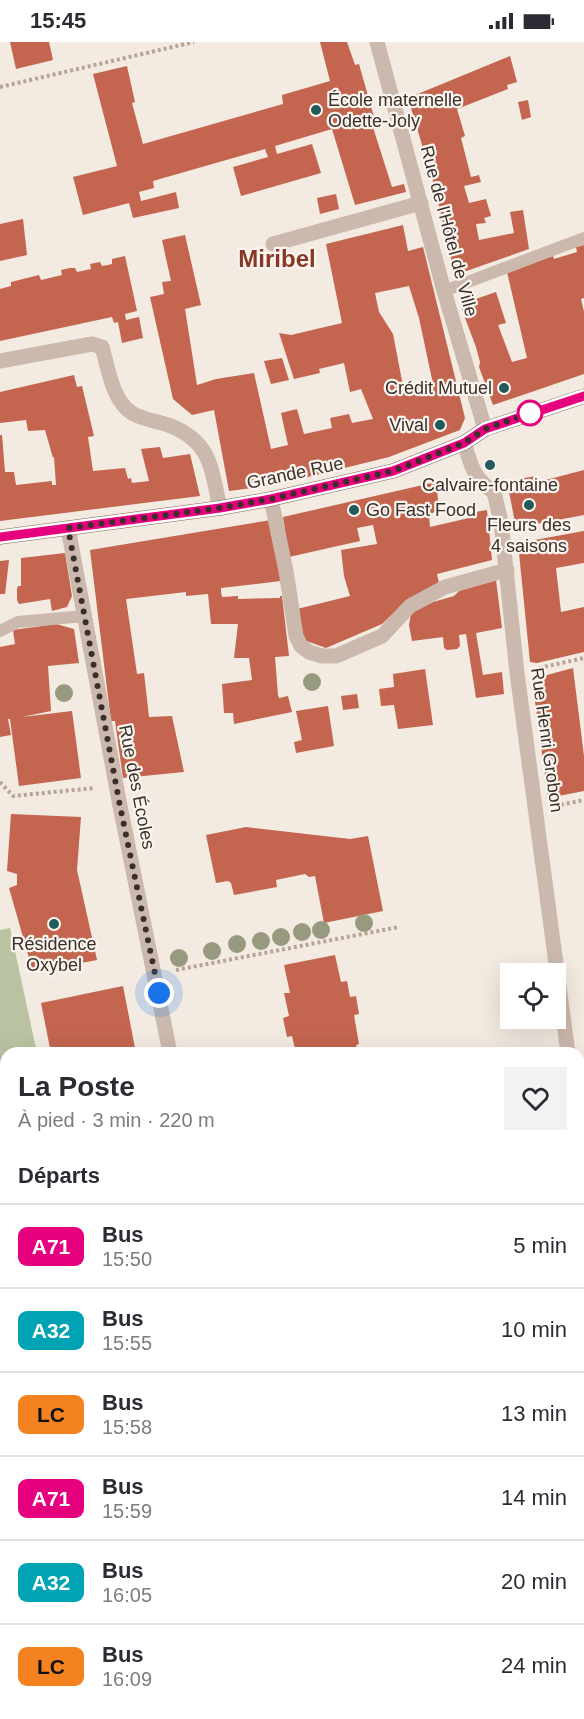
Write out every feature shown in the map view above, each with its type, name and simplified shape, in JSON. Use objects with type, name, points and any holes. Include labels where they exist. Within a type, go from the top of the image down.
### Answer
[{"type":"main road","name":"Grande Rue","points":[[0,537],[220,508],[271,499],[393,471],[464,443],[485,429],[584,396]]},
{"type":"street","name":"Rue de l'Hôtel de Ville","points":[[378,42],[444,291],[485,429]]},
{"type":"street","points":[[273,244],[421,203]]},
{"type":"street","points":[[0,361],[92,344],[102,347],[119,399],[131,413],[171,425],[191,435],[200,445],[209,462],[220,508]]},
{"type":"street","name":"Rue Henri Grobon","points":[[464,443],[473,473],[482,484],[494,492],[501,522],[518,673],[567,1047]]},
{"type":"street","points":[[271,499],[286,571],[296,636],[301,646],[309,652],[322,656],[336,656],[382,636],[410,606],[445,587],[507,570]]},
{"type":"street","name":"Rue des Écoles","points":[[68,528],[169,1047]]},
{"type":"lane","points":[[444,291],[584,238]]},
{"type":"lane","points":[[0,631],[18,622],[84,616]]},
{"type":"path","points":[[0,87],[194,42]]},
{"type":"path","points":[[518,673],[584,658]]},
{"type":"path","points":[[0,782],[13,796],[117,786]]},
{"type":"path","points":[[537,810],[584,800]]},
{"type":"path","points":[[155,974],[399,927]]},
{"type":"green space","points":[[10,928],[36,1047],[0,1047],[0,930]]},
{"type":"building","points":[[10,42],[49,42],[53,60],[16,69]]},
{"type":"building","name":"École maternelle Odette-Joly","points":[[320,42],[347,42],[355,65],[359,64],[374,117],[370,118],[392,187],[404,184],[406,192],[355,205],[332,129],[275,146],[277,154],[312,144],[321,173],[241,196],[233,167],[268,157],[265,149],[153,181],[154,188],[139,192],[141,201],[176,192],[179,208],[133,218],[129,203],[83,215],[73,177],[117,166],[93,74],[127,66],[135,102],[132,103],[143,144],[283,104],[282,95],[330,81]]},
{"type":"building","points":[[510,56],[517,82],[507,85],[508,89],[457,109],[465,136],[461,138],[471,177],[479,175],[481,182],[464,186],[469,203],[486,199],[491,216],[484,218],[486,223],[476,224],[479,240],[514,233],[510,212],[523,210],[529,249],[455,275],[434,185],[408,98]]},
{"type":"building","points":[[528,100],[531,117],[522,120],[518,102]]},
{"type":"building","points":[[336,194],[339,209],[320,214],[317,198]]},
{"type":"building","points":[[23,219],[27,255],[0,261],[0,224]]},
{"type":"building","points":[[403,225],[408,251],[423,247],[465,418],[460,430],[389,457],[296,480],[295,477],[276,483],[276,485],[229,491],[214,410],[192,415],[173,399],[150,297],[164,294],[162,282],[171,281],[162,240],[185,235],[201,305],[185,309],[197,385],[216,379],[254,373],[271,449],[288,445],[281,413],[297,409],[304,434],[332,428],[330,418],[349,414],[352,423],[373,419],[361,389],[350,392],[344,363],[319,369],[320,373],[294,379],[279,333],[291,335],[342,323],[326,244]],"holes":[[[409,286],[419,318],[433,384],[404,391],[393,334],[379,312],[375,293]]]},
{"type":"building","points":[[584,245],[584,298],[581,299],[584,312],[584,374],[493,405],[479,367],[476,347],[462,310],[464,303],[496,292],[506,323],[498,325],[512,362],[527,358],[507,272],[553,256],[554,259],[577,252],[576,247]]},
{"type":"building","points":[[125,256],[137,311],[125,314],[126,320],[139,317],[143,338],[122,343],[118,322],[114,323],[112,317],[0,341],[0,289],[11,286],[11,282],[39,275],[41,280],[62,275],[61,270],[75,268],[77,272],[91,269],[90,264],[100,262],[102,266],[112,264],[112,259]]},
{"type":"building","points":[[282,358],[289,380],[271,384],[264,361]]},
{"type":"building","points":[[74,375],[77,387],[82,386],[94,436],[88,437],[93,471],[125,468],[128,479],[131,478],[132,483],[149,481],[141,449],[160,447],[163,458],[190,454],[200,496],[0,521],[0,435],[2,435],[5,472],[14,472],[16,485],[52,481],[52,485],[56,485],[54,457],[45,430],[28,431],[26,420],[0,423],[0,392]]},
{"type":"building","points":[[584,470],[584,515],[516,528],[507,481],[536,476],[538,482]]},
{"type":"building","points":[[436,482],[439,508],[429,516],[430,527],[469,518],[469,513],[487,510],[492,560],[437,574],[439,583],[405,602],[382,624],[326,648],[301,639],[297,609],[350,596],[344,576],[341,550],[377,544],[373,525],[357,528],[360,541],[289,557],[283,517]]},
{"type":"building","points":[[271,520],[281,581],[221,588],[221,592],[222,597],[238,596],[238,599],[280,598],[282,596],[289,656],[275,657],[278,695],[279,698],[288,696],[292,712],[234,724],[233,713],[224,713],[222,684],[252,680],[249,658],[234,658],[238,624],[211,624],[208,594],[186,596],[186,592],[126,599],[137,674],[144,673],[149,717],[172,716],[184,772],[123,778],[115,721],[111,721],[90,550]]},
{"type":"building","points":[[584,531],[584,563],[556,568],[561,612],[584,607],[584,652],[537,663],[530,662],[518,543]]},
{"type":"building","points":[[65,553],[72,596],[67,607],[52,611],[50,599],[19,604],[17,589],[21,586],[21,558]]},
{"type":"building","points":[[9,560],[5,594],[0,594],[0,561]]},
{"type":"building","points":[[496,580],[502,628],[476,633],[483,675],[502,672],[504,694],[476,698],[466,634],[459,635],[460,646],[457,649],[444,648],[443,637],[412,641],[409,625],[411,613],[433,602],[454,596],[459,591]]},
{"type":"building","points":[[56,624],[74,629],[79,663],[48,666],[51,711],[22,717],[72,711],[81,778],[19,786],[10,719],[8,719],[11,735],[0,737],[0,647],[15,644],[13,630]]},
{"type":"building","points":[[573,668],[584,756],[584,791],[548,798],[532,679]]},
{"type":"building","points":[[425,669],[433,725],[398,729],[394,705],[381,706],[379,689],[394,687],[393,674]]},
{"type":"building","points":[[357,694],[359,708],[343,710],[341,696]]},
{"type":"building","points":[[328,706],[334,746],[296,753],[294,742],[302,740],[296,711]]},
{"type":"building","name":"Résidence Oxybel","points":[[11,814],[81,817],[77,870],[97,960],[33,972],[9,888],[17,885],[17,874],[7,871]]},
{"type":"building","points":[[246,827],[350,839],[368,836],[383,911],[324,923],[315,876],[309,877],[305,874],[276,880],[277,887],[234,895],[231,883],[228,881],[216,883],[206,835]]},
{"type":"building","points":[[335,955],[341,982],[347,981],[350,997],[356,996],[359,1014],[354,1015],[359,1044],[356,1047],[295,1047],[292,1036],[287,1037],[283,1018],[289,1016],[284,993],[290,993],[284,965]]},
{"type":"building","points":[[123,986],[135,1047],[50,1047],[41,1003]]},
{"type":"bus line","name":"A71","points":[[0,537],[220,508],[271,499],[393,471],[464,443],[485,429],[584,396]]},
{"type":"place","name":"École maternelle Odette-Joly","points":[[316,110]]},
{"type":"place","name":"Crédit Mutuel","points":[[504,388]]},
{"type":"place","name":"Vival","points":[[440,425]]},
{"type":"place","name":"Calvaire-fontaine","points":[[490,465]]},
{"type":"place","name":"Fleurs des 4 saisons","points":[[529,505]]},
{"type":"place","name":"Go Fast Food","points":[[354,510]]},
{"type":"place","name":"Résidence Oxybel","points":[[54,924]]},
{"type":"district","name":"Miribel","points":[[277,259]]},
{"type":"route","points":[[159,993],[120,806],[68,528],[220,508],[271,499],[393,471],[464,443],[485,429],[530,413]]}]
